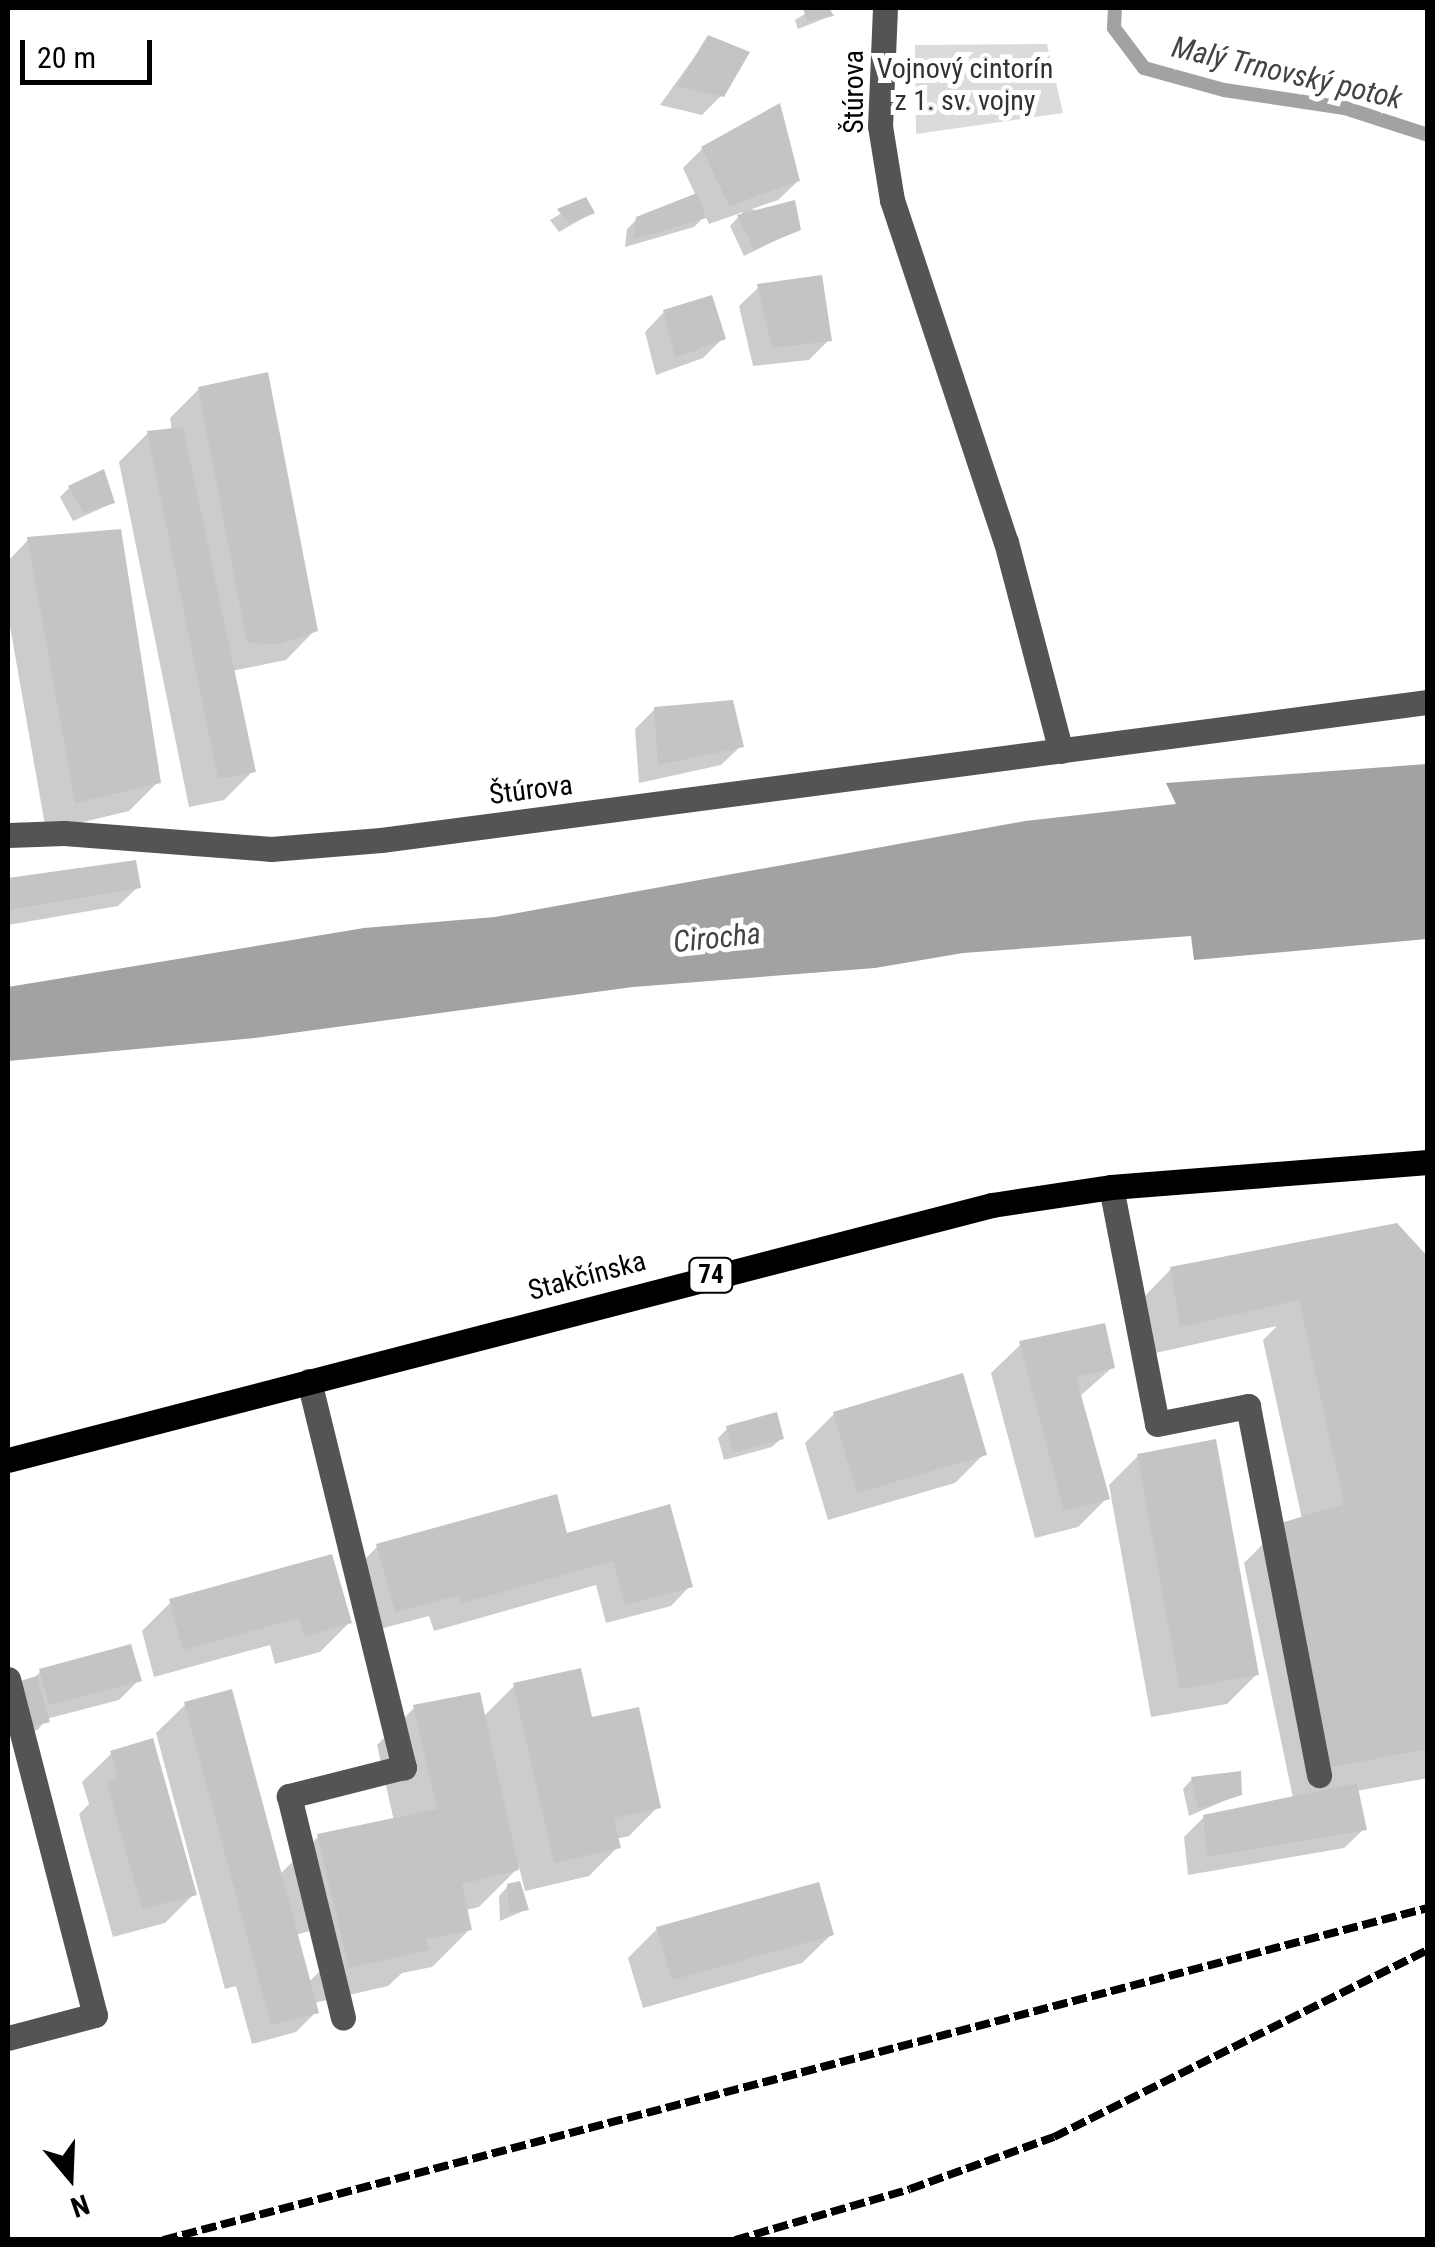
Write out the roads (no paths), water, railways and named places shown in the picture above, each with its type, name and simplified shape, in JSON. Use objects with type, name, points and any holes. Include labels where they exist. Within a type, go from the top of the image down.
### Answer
[{"type":"main road","name":"Stakčínska","points":[[8,1460],[992,1205],[1112,1186],[1428,1162]]},
{"type":"street","name":"Štúrova","points":[[885,8],[880,126],[892,200],[1006,542],[1061,750]]},
{"type":"street","name":"Štúrova","points":[[8,836],[64,832],[271,849],[1428,702]]},
{"type":"street","points":[[1112,1186],[1157,1424],[1248,1406],[1319,1775]]},
{"type":"street","points":[[309,1381],[404,1768],[289,1796],[343,2017]]},
{"type":"street","points":[[8,1679],[14,1735],[95,2015],[8,2038]]},
{"type":"water","name":"Cirocha","points":[[1427,764],[1427,939],[1194,960],[1191,936],[963,953],[875,968],[633,987],[255,1038],[8,1061],[8,987],[364,928],[495,917],[1025,821],[1176,804],[1166,783]]},
{"type":"waterway","name":"Malý Trnovský potok","points":[[1115,8],[1114,28],[1144,68],[1224,90],[1345,108],[1428,135]]},
{"type":"railway","points":[[163,2240],[1428,1908]]},
{"type":"railway","points":[[735,2240],[910,2189],[1054,2137],[1428,1950]]},
{"type":"park label","name":"Vojnový cintorín z 1. sv. vojny","points":[[965,85]]}]
